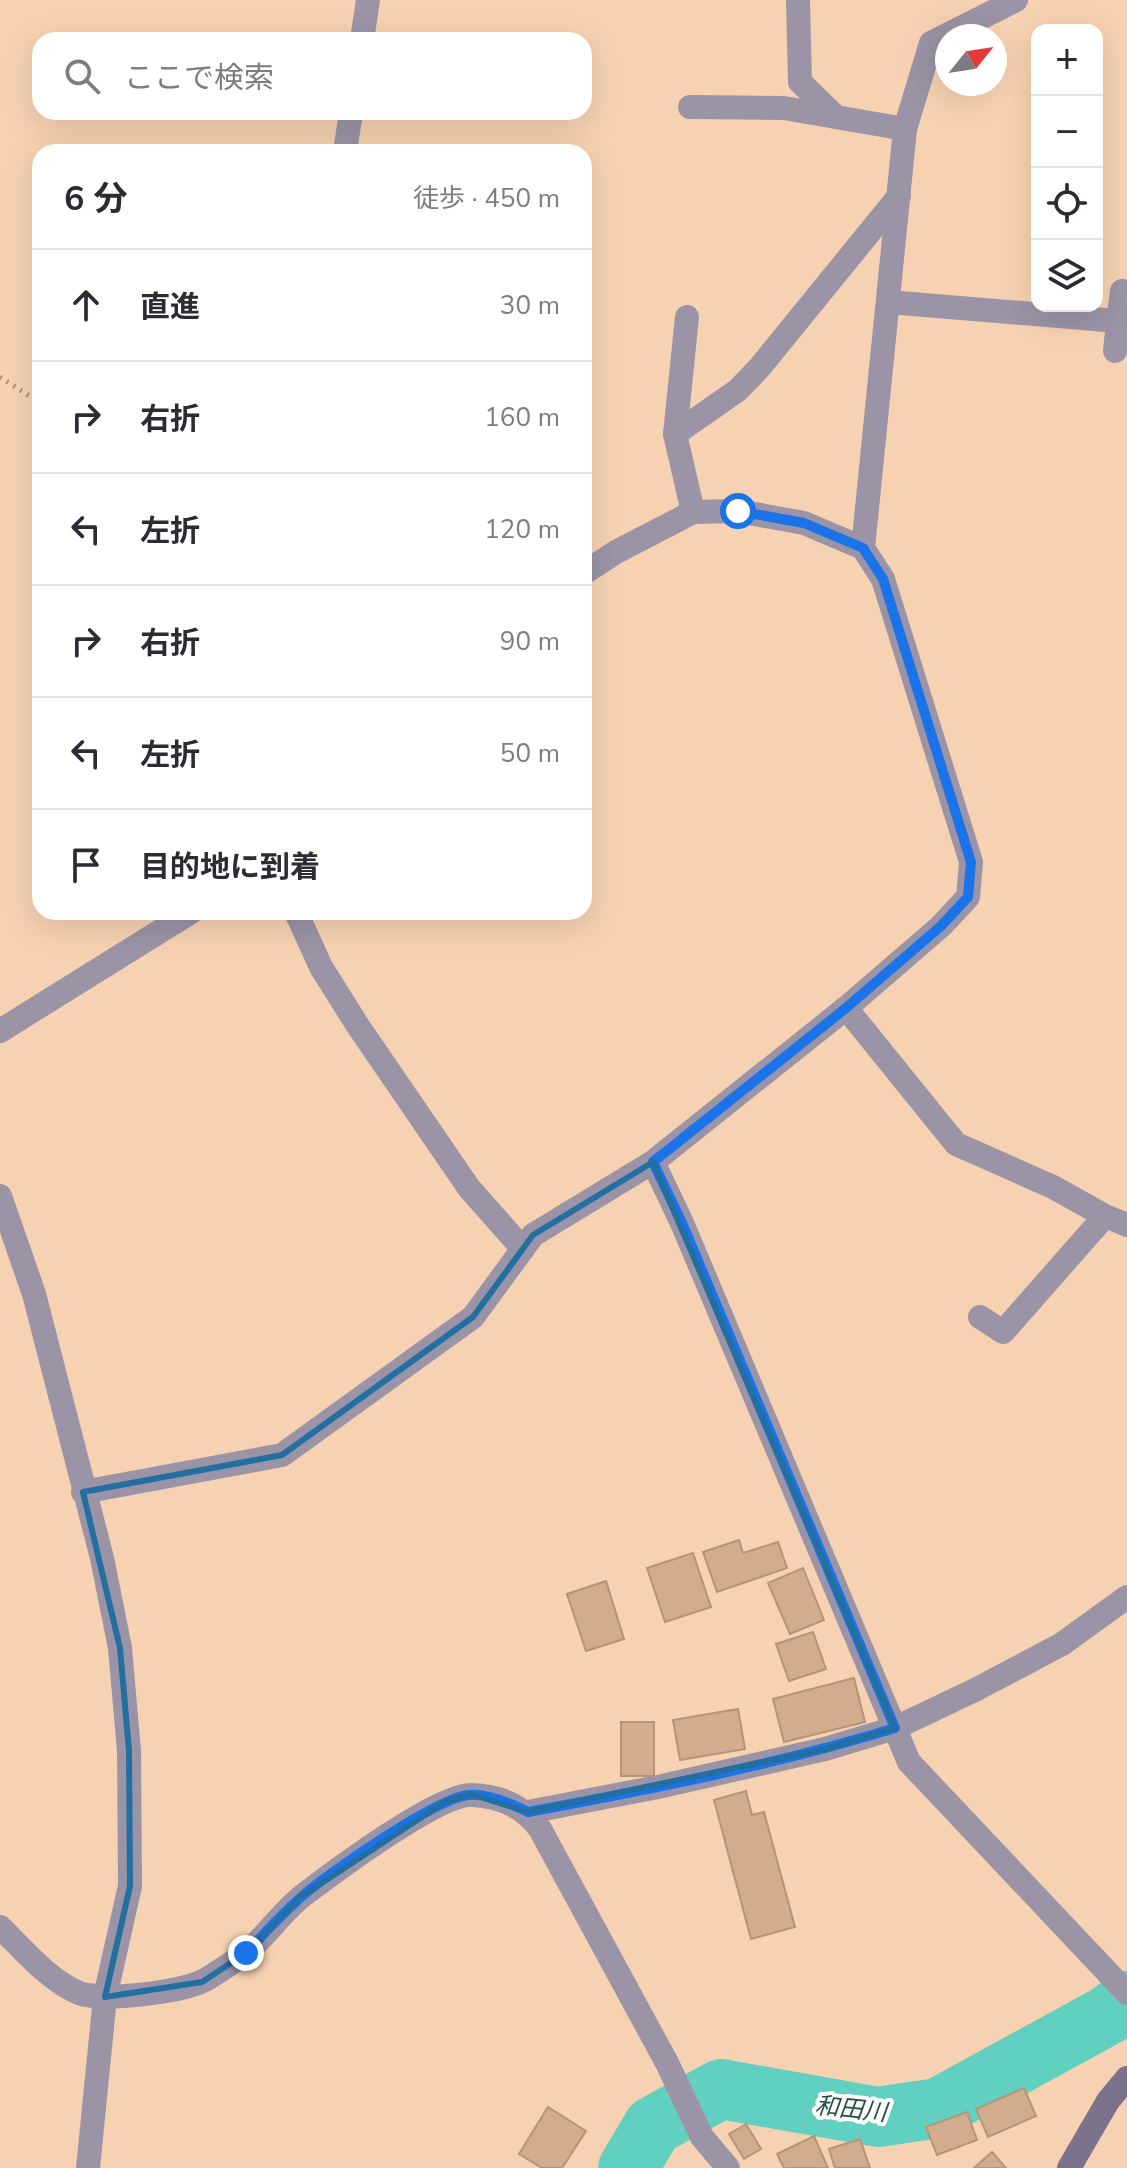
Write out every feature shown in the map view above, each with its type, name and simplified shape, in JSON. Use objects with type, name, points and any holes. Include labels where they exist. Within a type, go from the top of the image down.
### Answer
[{"type":"main road","points":[[1069,2168],[1108,2101],[1127,2078]]},
{"type":"street","points":[[363,32],[368,0]]},
{"type":"street","points":[[798,0],[800,82],[836,117]]},
{"type":"street","points":[[863,548],[905,129],[931,43],[1016,0]]},
{"type":"street","points":[[690,107],[784,108],[905,129]]},
{"type":"street","points":[[346,144],[350,120]]},
{"type":"street","points":[[675,434],[738,390],[760,367],[899,196]]},
{"type":"street","points":[[1115,351],[1122,291]]},
{"type":"street","points":[[888,302],[1118,321]]},
{"type":"street","points":[[687,317],[675,434],[693,512]]},
{"type":"street","points":[[83,1492],[282,1455],[473,1317],[533,1235],[653,1162],[846,1008],[941,926],[968,897],[971,862],[883,579],[863,548],[804,523],[738,511],[693,512],[592,568]]},
{"type":"street","points":[[0,1031],[178,920]]},
{"type":"street","points":[[300,920],[321,967],[358,1026],[469,1188],[523,1249]]},
{"type":"street","points":[[846,1008],[956,1144],[1053,1187],[1116,1221],[1003,1332],[980,1317]]},
{"type":"street","points":[[653,1162],[682,1223],[909,1762],[1125,1991]]},
{"type":"street","points":[[0,1196],[34,1294],[102,1558],[120,1648],[129,1751],[130,1886],[105,1997],[88,2168]]},
{"type":"street","points":[[528,1812],[658,1787],[825,1749],[895,1728],[1062,1644],[1127,1597]]},
{"type":"street","points":[[0,1927],[58,1981],[80,1993],[105,1997],[202,1982],[246,1953],[299,1898],[391,1834],[446,1801],[471,1794],[511,1803],[528,1812],[540,1829],[667,2063],[702,2137],[728,2168]]},
{"type":"path","points":[[0,377],[32,398]]},
{"type":"highlighted area","points":[[653,1162],[895,1728],[825,1749],[528,1812],[471,1794],[446,1801],[299,1898],[246,1953],[202,1982],[105,1997],[130,1886],[129,1751],[120,1648],[83,1492],[282,1455],[473,1317],[533,1235]]},
{"type":"building","points":[[739,1540],[743,1553],[778,1542],[787,1568],[717,1592],[703,1552]]},
{"type":"building","points":[[693,1553],[711,1607],[665,1622],[647,1568]]},
{"type":"building","points":[[803,1568],[824,1620],[790,1634],[768,1583]]},
{"type":"building","points":[[606,1581],[624,1639],[586,1651],[567,1594]]},
{"type":"building","points":[[813,1632],[826,1669],[789,1681],[776,1644]]},
{"type":"building","points":[[854,1678],[865,1722],[784,1742],[773,1699]]},
{"type":"building","points":[[738,1709],[745,1749],[680,1760],[673,1720]]},
{"type":"building","points":[[621,1722],[654,1722],[654,1776],[621,1776]]},
{"type":"building","points":[[746,1791],[752,1815],[764,1812],[795,1927],[751,1939],[714,1800]]},
{"type":"building","points":[[1024,2088],[1036,2116],[988,2137],[976,2109]]},
{"type":"building","points":[[548,2107],[586,2131],[562,2168],[542,2168],[519,2154]]},
{"type":"building","points":[[967,2112],[977,2140],[937,2155],[926,2127]]},
{"type":"building","points":[[746,2124],[761,2149],[744,2159],[729,2134]]},
{"type":"building","points":[[814,2136],[828,2168],[784,2168],[777,2154]]},
{"type":"building","points":[[860,2139],[870,2168],[835,2168],[829,2149]]},
{"type":"building","points":[[992,2152],[1006,2168],[974,2168]]},
{"type":"waterway","name":"和田川","points":[[628,2168],[653,2126],[721,2089],[878,2117],[938,2108],[1108,2015],[1127,2001]]},
{"type":"route","points":[[246,1953],[299,1898],[391,1834],[446,1801],[471,1794],[511,1803],[528,1812],[658,1787],[825,1749],[895,1728],[682,1223],[653,1162],[846,1008],[941,926],[968,897],[971,862],[883,579],[863,548],[804,523],[738,511]]}]
